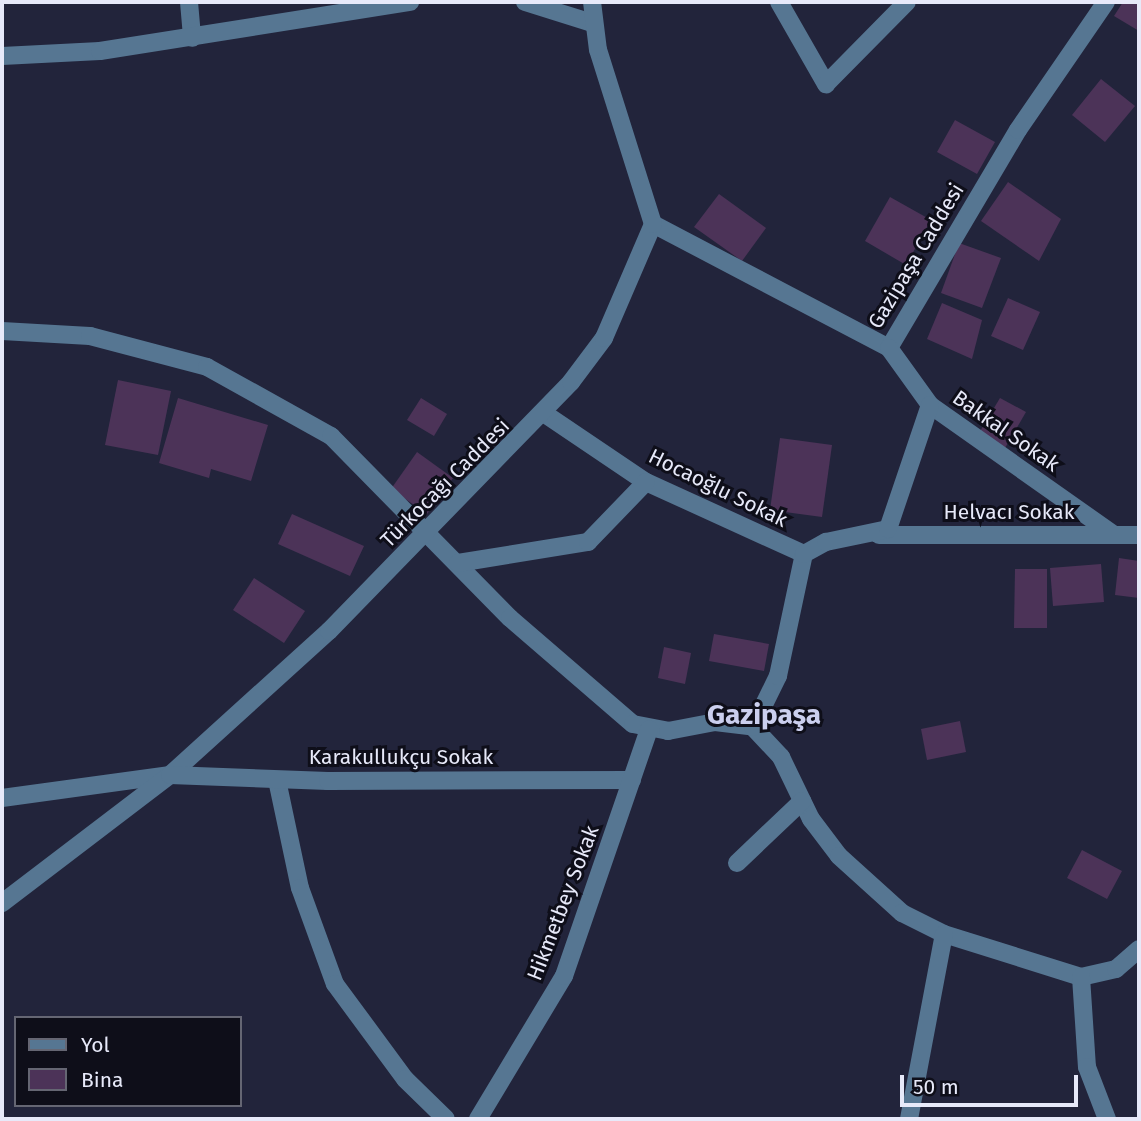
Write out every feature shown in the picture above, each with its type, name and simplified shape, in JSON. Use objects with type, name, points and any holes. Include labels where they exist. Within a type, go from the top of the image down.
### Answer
[{"type":"street","points":[[190,2],[192,38]]},
{"type":"street","points":[[2,56],[100,51],[410,2]]},
{"type":"street","points":[[525,2],[592,23]]},
{"type":"street","points":[[592,2],[592,23],[653,224]]},
{"type":"street","points":[[779,2],[826,84],[907,2]]},
{"type":"street","name":"Gazipaşa Caddesi","points":[[653,224],[889,348],[1018,130],[1106,2]]},
{"type":"street","name":"Türkocağı Caddesi","points":[[2,903],[170,775],[430,531],[545,414],[604,338],[653,224]]},
{"type":"street","points":[[2,331],[90,336],[207,367],[331,436],[430,531],[458,563],[578,681],[633,724],[649,729],[732,722],[753,726],[781,757],[802,802],[839,856],[878,896],[944,934],[1081,977],[1100,976],[1136,958]]},
{"type":"street","name":"Bakkal Sokak","points":[[889,348],[930,405],[1113,534]]},
{"type":"street","points":[[879,535],[893,522],[930,405]]},
{"type":"street","name":"Hocaoğlu Sokak","points":[[545,414],[646,482],[804,554]]},
{"type":"street","points":[[458,563],[588,541],[646,482]]},
{"type":"street","name":"Helvacı Sokak","points":[[804,554],[826,542],[879,535],[1139,535]]},
{"type":"street","points":[[753,726],[778,676],[804,554]]},
{"type":"street","name":"Hikmetbey Sokak","points":[[478,1119],[564,976],[649,729]]},
{"type":"street","points":[[2,798],[170,775]]},
{"type":"street","name":"Karakullukçu Sokak","points":[[170,775],[277,780],[632,780]]},
{"type":"street","points":[[277,780],[300,888],[335,984],[405,1079],[446,1119]]},
{"type":"street","points":[[737,863],[802,802]]},
{"type":"street","points":[[909,1119],[944,934]]},
{"type":"street","points":[[1081,977],[1087,1067],[1107,1119]]},
{"type":"building","points":[[1123,2],[1139,2],[1139,31],[1114,16]]},
{"type":"building","points":[[1101,79],[1135,106],[1105,142],[1072,115]]},
{"type":"building","points":[[955,120],[995,142],[977,174],[937,152]]},
{"type":"building","points":[[1008,182],[1061,219],[1039,261],[981,221]]},
{"type":"building","points":[[719,194],[766,228],[742,261],[694,227]]},
{"type":"building","points":[[890,197],[931,220],[906,265],[865,241]]},
{"type":"building","points":[[959,243],[1001,258],[982,308],[941,293]]},
{"type":"building","points":[[1008,298],[1040,312],[1023,350],[991,336]]},
{"type":"building","points":[[942,303],[982,320],[972,359],[927,339]]},
{"type":"building","points":[[118,380],[171,391],[158,455],[105,445]]},
{"type":"building","points":[[178,398],[268,425],[251,481],[211,469],[209,478],[159,463]]},
{"type":"building","points":[[421,398],[447,414],[434,436],[407,420]]},
{"type":"building","points":[[1000,398],[1026,412],[1005,448],[979,433]]},
{"type":"building","points":[[780,438],[832,445],[822,517],[770,510]]},
{"type":"building","points":[[417,452],[453,478],[427,514],[391,489]]},
{"type":"building","points":[[292,514],[364,546],[350,576],[278,544]]},
{"type":"building","points":[[1119,558],[1139,561],[1139,598],[1115,595]]},
{"type":"building","points":[[1101,564],[1104,602],[1053,606],[1050,568]]},
{"type":"building","points":[[1015,569],[1047,569],[1047,628],[1014,628]]},
{"type":"building","points":[[254,578],[305,611],[284,643],[233,610]]},
{"type":"building","points":[[714,634],[769,644],[764,671],[709,661]]},
{"type":"building","points":[[664,647],[691,653],[685,684],[658,678]]},
{"type":"building","points":[[960,721],[966,752],[927,760],[921,729]]},
{"type":"building","points":[[1082,850],[1122,871],[1107,899],[1067,878]]},
{"type":"district","name":"Gazipaşa","points":[[764,715]]}]
